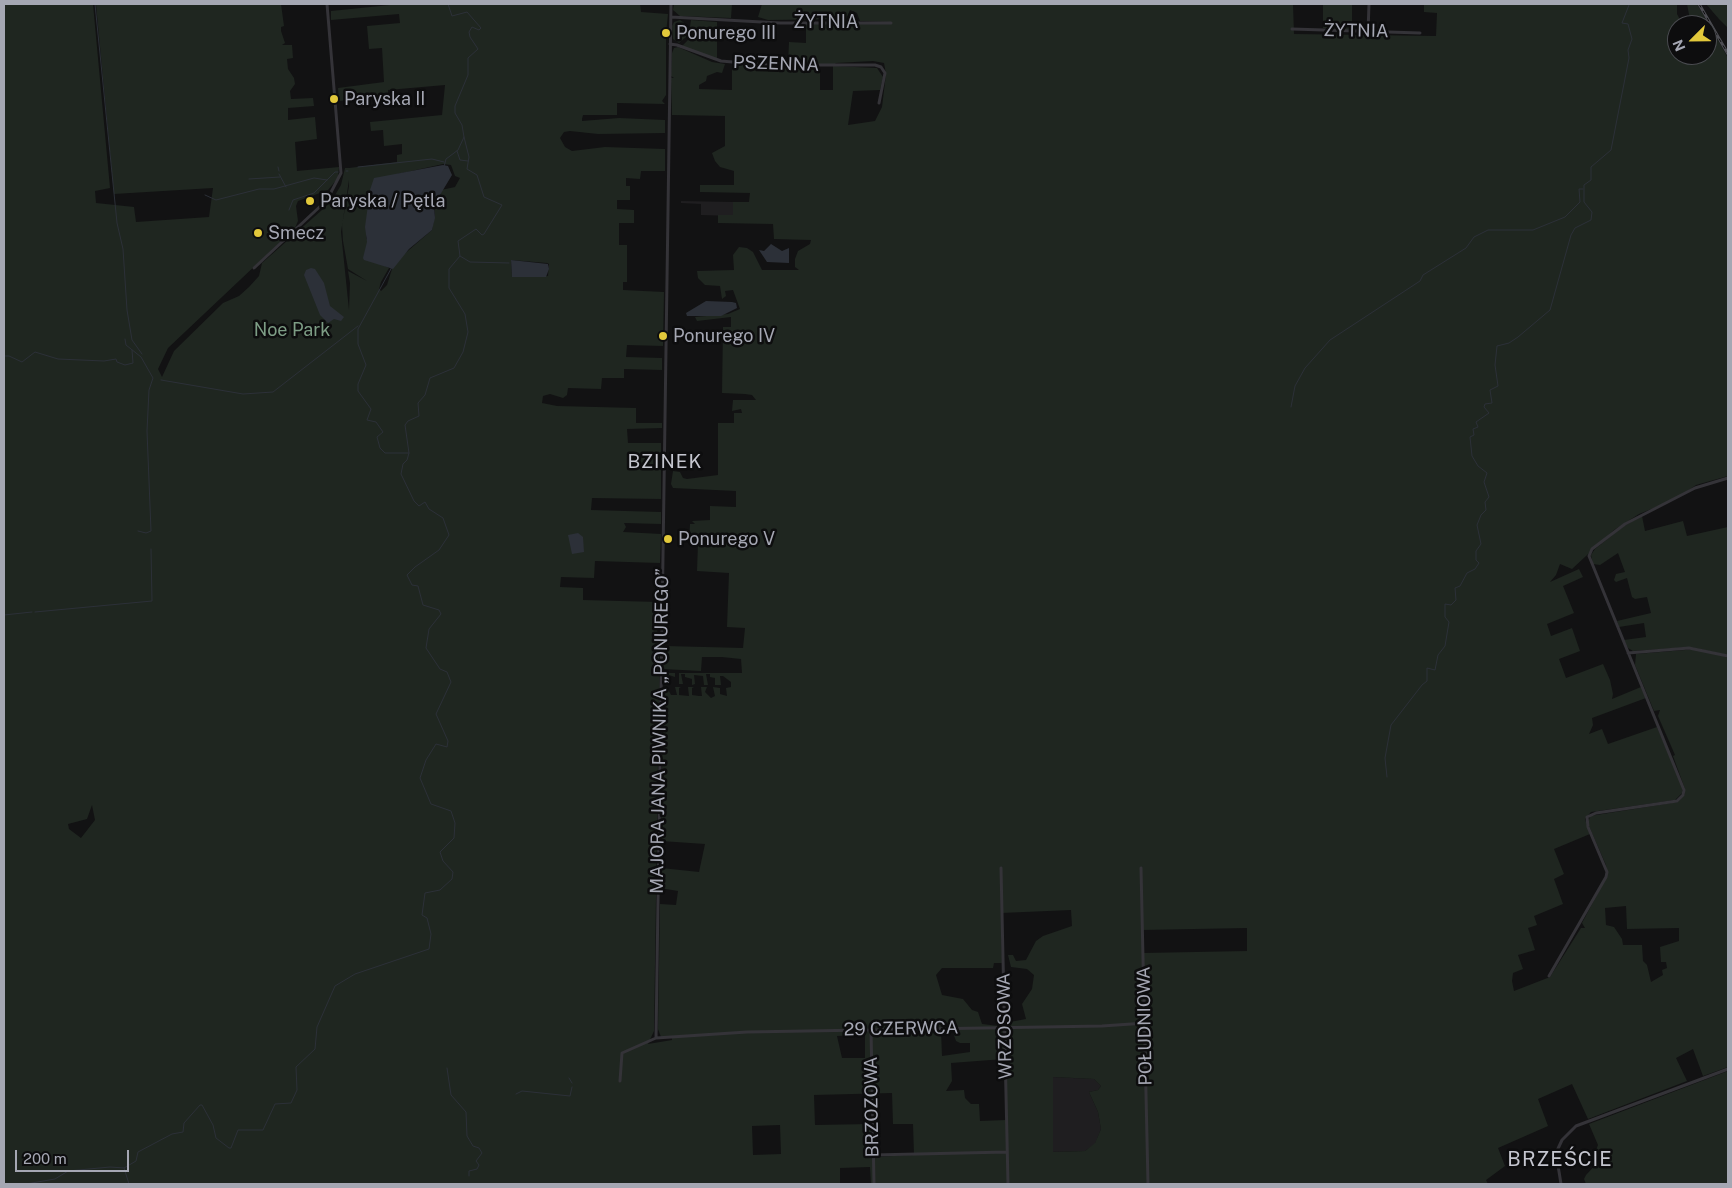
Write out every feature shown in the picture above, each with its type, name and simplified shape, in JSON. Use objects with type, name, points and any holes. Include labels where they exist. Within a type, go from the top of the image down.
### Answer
[{"type":"street","points":[[254,268],[305,221],[332,192],[342,170],[326,4]]},
{"type":"street","name":"MAJORA JANA PIWNIKA „PONUREGO”","points":[[656,1038],[671,4]]},
{"type":"street","points":[[1368,32],[1369,4]]},
{"type":"street","name":"ŻYTNIA","points":[[671,17],[780,23],[837,21],[891,23]]},
{"type":"street","name":"ŻYTNIA","points":[[1292,28],[1420,33]]},
{"type":"street","name":"PSZENNA","points":[[670,44],[721,61],[767,65],[875,65],[883,70],[884,76],[879,103]]},
{"type":"street","points":[[1549,976],[1606,877],[1605,866],[1588,827],[1588,817],[1596,812],[1677,800],[1683,795],[1683,785],[1590,560],[1592,549],[1612,532],[1638,517],[1672,502],[1695,488],[1728,478]]},
{"type":"street","points":[[1628,652],[1689,648],[1728,656]]},
{"type":"street","name":"WRZOSOWA","points":[[1001,868],[1008,1184]]},
{"type":"street","name":"POŁUDNIOWA","points":[[1141,868],[1146,1023],[1148,1184]]},
{"type":"street","name":"29 CZERWCA","points":[[656,1038],[747,1032],[1146,1023]]},
{"type":"street","name":"BRZOZOWA","points":[[871,1029],[874,1184]]},
{"type":"street","points":[[620,1081],[622,1053],[656,1038]]},
{"type":"street","points":[[1561,1184],[1556,1153],[1562,1140],[1576,1126],[1728,1069]]},
{"type":"street","points":[[873,1155],[1007,1152]]},
{"type":"shaded area","points":[[443,165],[448,166],[452,175],[434,205],[435,218],[432,230],[409,249],[393,269],[364,260],[367,242],[365,227],[370,190],[374,178]]},
{"type":"shaded area","points":[[681,201],[733,202],[733,216],[701,215],[701,204],[681,203]]},
{"type":"shaded area","points":[[771,244],[782,251],[789,248],[789,263],[767,262],[759,250],[764,251]]},
{"type":"shaded area","points":[[511,260],[548,264],[549,269],[546,277],[512,277]]},
{"type":"shaded area","points":[[315,269],[324,283],[330,306],[344,317],[341,321],[334,319],[328,323],[320,315],[304,275],[306,270]]},
{"type":"shaded area","points":[[706,301],[732,302],[736,303],[737,308],[721,316],[687,316],[686,313]]},
{"type":"shaded area","points":[[578,533],[583,537],[584,552],[572,554],[568,535]]},
{"type":"shaded area","points":[[1053,1077],[1094,1079],[1101,1086],[1098,1090],[1089,1092],[1098,1112],[1101,1129],[1095,1144],[1085,1151],[1053,1152]]},
{"type":"green space","name":"Noe Park","points":[[4,4],[93,4],[110,188],[95,191],[96,203],[134,207],[136,222],[209,217],[213,188],[114,194],[96,4],[281,4],[284,26],[281,27],[281,31],[285,43],[282,45],[292,45],[293,58],[287,59],[288,69],[294,78],[295,84],[290,91],[291,99],[313,98],[314,106],[288,108],[288,120],[315,117],[317,139],[295,142],[297,171],[339,167],[338,178],[328,190],[298,201],[296,206],[298,221],[295,228],[168,348],[158,369],[162,377],[174,351],[223,303],[239,296],[249,287],[259,276],[262,263],[331,202],[341,185],[345,168],[397,162],[397,155],[402,154],[402,144],[384,146],[383,130],[371,131],[370,122],[442,115],[445,85],[388,90],[388,96],[339,101],[338,88],[384,82],[382,48],[369,49],[367,26],[400,23],[399,14],[331,20],[331,11],[400,4],[640,4],[641,12],[668,14],[666,34],[666,95],[662,101],[665,104],[617,103],[617,115],[583,115],[582,119],[582,121],[619,118],[665,120],[665,133],[598,134],[570,131],[564,132],[560,138],[565,147],[572,151],[605,147],[665,149],[665,171],[641,171],[640,179],[626,178],[626,186],[630,186],[630,200],[617,200],[617,209],[634,210],[634,223],[619,223],[619,245],[627,245],[627,282],[623,282],[623,290],[664,292],[663,346],[627,345],[626,357],[662,358],[662,370],[624,369],[624,378],[602,378],[601,389],[568,388],[567,395],[563,398],[550,394],[543,396],[542,403],[557,406],[636,408],[636,423],[662,423],[662,428],[627,429],[628,443],[661,443],[661,499],[592,498],[591,510],[661,512],[661,524],[624,523],[626,527],[623,532],[661,534],[660,563],[595,561],[594,578],[561,577],[560,587],[583,588],[583,600],[659,602],[657,627],[655,629],[657,629],[659,644],[660,698],[663,698],[663,689],[667,687],[671,695],[677,695],[675,687],[681,687],[679,688],[679,695],[689,696],[688,687],[694,687],[692,688],[692,695],[702,696],[701,687],[707,687],[705,692],[711,698],[715,696],[713,687],[720,688],[720,694],[727,696],[726,688],[731,687],[731,682],[720,676],[721,685],[715,685],[715,678],[710,677],[710,674],[706,674],[708,685],[704,685],[703,676],[694,675],[695,684],[692,685],[692,679],[685,677],[685,674],[681,674],[683,684],[679,684],[679,673],[742,673],[741,659],[702,657],[701,671],[663,669],[663,656],[666,653],[663,650],[666,646],[743,648],[745,628],[727,627],[729,573],[697,571],[698,543],[689,542],[690,524],[695,524],[692,521],[710,520],[710,506],[736,507],[736,491],[673,488],[671,484],[673,471],[680,472],[683,478],[687,479],[718,475],[718,423],[734,423],[734,413],[742,413],[741,409],[732,411],[733,400],[756,400],[752,395],[722,393],[723,327],[731,327],[731,317],[697,321],[695,317],[728,314],[740,309],[733,290],[725,291],[726,296],[722,299],[720,286],[705,285],[698,278],[697,271],[734,270],[733,255],[739,247],[747,248],[753,252],[762,270],[799,270],[795,267],[798,251],[810,244],[811,240],[774,239],[773,224],[718,223],[718,215],[733,215],[733,202],[749,202],[750,193],[700,192],[700,185],[734,185],[734,171],[720,167],[712,153],[725,146],[725,116],[672,115],[671,78],[674,78],[671,76],[674,48],[678,47],[712,62],[725,64],[722,73],[717,72],[707,76],[706,81],[699,85],[699,89],[732,90],[732,66],[735,64],[820,68],[820,90],[833,90],[833,66],[877,68],[883,77],[880,90],[853,91],[848,125],[875,121],[882,107],[886,74],[884,63],[873,61],[836,63],[834,65],[788,64],[789,42],[806,43],[806,22],[889,22],[860,21],[857,13],[850,10],[846,19],[768,20],[758,17],[762,4],[1293,4],[1294,34],[1436,36],[1437,13],[1424,12],[1424,4],[1677,4],[1678,15],[1667,15],[1667,65],[1717,65],[1717,38],[1728,58],[1728,476],[1696,485],[1676,499],[1639,514],[1614,530],[1572,569],[1560,564],[1556,575],[1550,582],[1579,569],[1583,577],[1563,586],[1574,613],[1547,624],[1551,636],[1572,628],[1580,651],[1559,659],[1566,678],[1603,664],[1610,680],[1613,694],[1612,699],[1641,687],[1646,698],[1592,718],[1593,725],[1589,734],[1602,729],[1608,744],[1657,727],[1683,787],[1682,793],[1675,800],[1591,812],[1585,819],[1590,834],[1554,849],[1564,874],[1554,879],[1563,904],[1534,916],[1537,925],[1528,928],[1535,950],[1518,955],[1523,969],[1513,973],[1512,981],[1514,991],[1550,977],[1581,928],[1585,928],[1582,923],[1607,876],[1606,865],[1588,824],[1590,816],[1678,802],[1685,794],[1685,789],[1673,756],[1675,755],[1658,716],[1660,710],[1654,711],[1635,665],[1636,654],[1699,650],[1722,655],[1728,658],[1728,1067],[1703,1076],[1693,1049],[1676,1058],[1687,1081],[1588,1119],[1572,1084],[1538,1099],[1548,1126],[1498,1148],[1505,1166],[1486,1180],[1488,1184],[871,1184],[870,1167],[840,1168],[840,1184],[4,1184]],"holes":[[[443,164],[451,165],[455,176],[460,178],[455,187],[441,190],[434,205],[435,214],[432,230],[402,256],[392,269],[387,285],[381,291],[379,289],[381,282],[389,268],[385,266],[366,238],[367,220],[398,174]],[[349,180],[349,186],[343,222]],[[342,225],[348,269],[367,281],[348,271],[350,283],[349,310],[341,232]],[[511,260],[547,263],[549,264],[548,276],[512,277]],[[659,698],[663,699],[661,841],[705,844],[699,872],[661,868],[660,888],[678,891],[676,905],[660,904],[658,1029],[661,1037],[672,1038],[672,1040],[648,1044],[654,1031]],[[92,805],[95,820],[81,838],[69,829],[68,824],[87,819]],[[1626,906],[1627,929],[1679,928],[1679,941],[1660,947],[1661,962],[1666,962],[1667,968],[1662,970],[1663,975],[1651,982],[1647,965],[1643,961],[1642,945],[1623,945],[1622,939],[1614,927],[1606,925],[1605,908]],[[1071,910],[1072,926],[1043,936],[1036,941],[1026,960],[1016,961],[1013,955],[1008,955],[1011,967],[1027,969],[1034,975],[1032,989],[1022,1004],[1026,1019],[1010,1022],[1008,1027],[982,1024],[978,1012],[972,1010],[963,999],[942,995],[936,975],[942,968],[993,968],[994,963],[1002,963],[1001,913]],[[1247,928],[1247,951],[1143,953],[1142,930]],[[941,1030],[952,1030],[956,1041],[970,1043],[970,1052],[942,1056]],[[865,1035],[865,1058],[842,1058],[837,1036]],[[1004,1059],[1006,1120],[980,1121],[979,1104],[971,1104],[965,1098],[964,1090],[946,1091],[952,1081],[951,1063]],[[1053,1077],[1094,1079],[1101,1086],[1098,1090],[1089,1092],[1098,1112],[1101,1129],[1095,1143],[1085,1151],[1053,1152]],[[892,1093],[893,1124],[913,1124],[914,1155],[872,1157],[871,1124],[815,1125],[814,1095]],[[780,1125],[781,1154],[753,1155],[752,1126]]]},
{"type":"green space","points":[[674,4],[732,4],[731,18],[680,16],[673,10]]},
{"type":"green space","points":[[1323,4],[1352,4],[1352,30],[1323,28]]},
{"type":"green space","points":[[1687,4],[1697,4],[1704,15],[1689,15]]},
{"type":"green space","points":[[1706,4],[1728,4],[1728,28],[1717,15]]},
{"type":"green space","points":[[680,20],[686,24],[686,37],[679,43],[673,39],[672,26],[674,22]]},
{"type":"green space","points":[[691,20],[717,22],[717,60],[682,46],[688,40]]},
{"type":"green space","points":[[1642,516],[1645,531],[1683,521],[1687,536],[1728,527],[1728,655],[1690,647],[1633,651],[1628,648],[1624,640],[1646,637],[1644,623],[1619,627],[1617,621],[1651,613],[1647,597],[1635,599],[1632,597],[1627,578],[1616,582],[1614,580],[1616,574],[1625,572],[1618,553],[1600,565],[1593,564],[1591,555],[1595,549],[1624,526]]},
{"type":"green space","points":[[664,673],[675,673],[675,677],[669,675],[670,684],[666,684],[663,680]]},
{"type":"green space","points":[[1728,1071],[1728,1184],[1586,1184],[1584,1179],[1586,1175],[1600,1160],[1596,1150],[1598,1145],[1589,1124]]},
{"type":"waterway","points":[[95,4],[117,223],[123,249],[127,310],[132,340],[142,354]]},
{"type":"waterway","points":[[444,167],[446,159],[458,150],[464,137],[462,125],[455,113],[455,106],[468,75],[468,58],[478,49],[469,32],[472,27],[479,30],[481,28],[467,12],[452,16],[448,4]]},
{"type":"waterway","points":[[1387,777],[1385,758],[1391,725],[1427,681],[1427,668],[1435,670],[1438,655],[1445,646],[1449,622],[1445,617],[1445,604],[1451,605],[1456,600],[1455,588],[1460,586],[1467,573],[1475,569],[1479,563],[1476,560],[1476,551],[1481,544],[1477,525],[1481,515],[1486,510],[1485,502],[1489,497],[1484,482],[1487,473],[1478,466],[1472,456],[1470,437],[1474,435],[1473,429],[1478,427],[1476,422],[1489,413],[1484,407],[1485,404],[1492,403],[1490,390],[1498,386],[1495,365],[1497,346],[1509,343],[1518,337],[1550,310],[1571,235],[1575,228],[1591,220],[1592,212],[1584,202],[1584,185],[1591,180],[1591,167],[1611,150],[1629,58],[1628,50],[1632,39],[1628,24],[1622,23],[1629,5]]},
{"type":"waterway","points":[[129,1184],[124,1168],[136,1161],[138,1152],[172,1134],[183,1132],[184,1123],[200,1105],[202,1105],[213,1125],[216,1138],[229,1148],[231,1148],[238,1130],[263,1130],[275,1104],[291,1103],[297,1090],[296,1067],[315,1049],[317,1027],[335,986],[355,974],[429,949],[431,934],[427,918],[422,915],[425,893],[440,890],[452,879],[453,872],[443,861],[440,852],[454,838],[455,823],[451,811],[431,804],[420,778],[426,760],[436,744],[447,747],[448,741],[436,714],[451,682],[447,672],[440,669],[426,648],[429,629],[441,614],[439,610],[423,605],[418,586],[412,585],[407,575],[439,550],[449,535],[443,518],[429,509],[425,502],[419,506],[414,501],[401,474],[403,464],[407,460],[409,453],[405,425],[408,421],[419,416],[418,403],[425,395],[430,378],[454,368],[463,352],[468,332],[465,314],[449,288],[449,269],[460,256],[458,241],[476,229],[482,235],[484,234],[502,205],[484,197],[477,175],[467,169],[469,157],[464,137]]},
{"type":"waterway","points":[[457,151],[460,160],[468,161]]},
{"type":"waterway","points":[[358,167],[432,159],[444,162]]},
{"type":"waterway","points":[[278,167],[279,171]]},
{"type":"waterway","points":[[289,210],[293,200],[314,193],[335,172],[338,172]]},
{"type":"waterway","points":[[279,174],[286,187]]},
{"type":"waterway","points":[[249,179],[280,177]]},
{"type":"waterway","points":[[205,195],[216,200],[259,189],[274,189],[314,178],[327,180]]},
{"type":"waterway","points":[[1291,407],[1295,386],[1305,368],[1330,340],[1420,281],[1423,275],[1466,248],[1474,237],[1488,230],[1533,230],[1565,217],[1580,202],[1579,189],[1583,189]]},
{"type":"waterway","points":[[460,256],[470,262],[509,263]]},
{"type":"waterway","points":[[392,267],[358,329],[358,344],[366,365],[358,384],[358,391],[371,409],[367,420],[376,422],[383,432],[377,437],[380,448],[385,453],[409,453]]},
{"type":"waterway","points":[[161,380],[243,394],[273,392],[358,326]]},
{"type":"waterway","points":[[125,339],[126,345],[141,357],[153,378],[149,390],[147,431],[151,531],[146,533],[138,531]]},
{"type":"waterway","points":[[4,356],[9,356],[22,362],[35,352],[58,359],[104,361],[116,359],[117,362],[125,365],[133,363],[132,350]]},
{"type":"waterway","points":[[35,612],[152,601],[151,549]]},
{"type":"waterway","points":[[4,615],[32,612]]},
{"type":"waterway","points":[[447,1068],[451,1095],[466,1112],[467,1136],[473,1146],[479,1148],[482,1153],[476,1161],[479,1165],[477,1169],[469,1171],[469,1176]]},
{"type":"waterway","points":[[569,1078],[572,1083]]},
{"type":"waterway","points":[[516,1094],[522,1091],[570,1096],[572,1087]]},
{"type":"waterway","points":[[26,1184],[55,1179],[68,1171],[110,1167],[124,1168]]},
{"type":"railway","points":[[1699,4],[1728,54]]},
{"type":"place","name":"Ponurego III","points":[[666,33]]},
{"type":"place","name":"Paryska II","points":[[334,99]]},
{"type":"place","name":"Paryska / Pętla","points":[[310,201]]},
{"type":"place","name":"Smecz","points":[[258,233]]},
{"type":"place","name":"Ponurego IV","points":[[663,336]]},
{"type":"place","name":"Ponurego V","points":[[668,539]]},
{"type":"district","name":"BZINEK","points":[[665,462]]},
{"type":"district","name":"BRZEŚCIE","points":[[1560,1160]]}]
